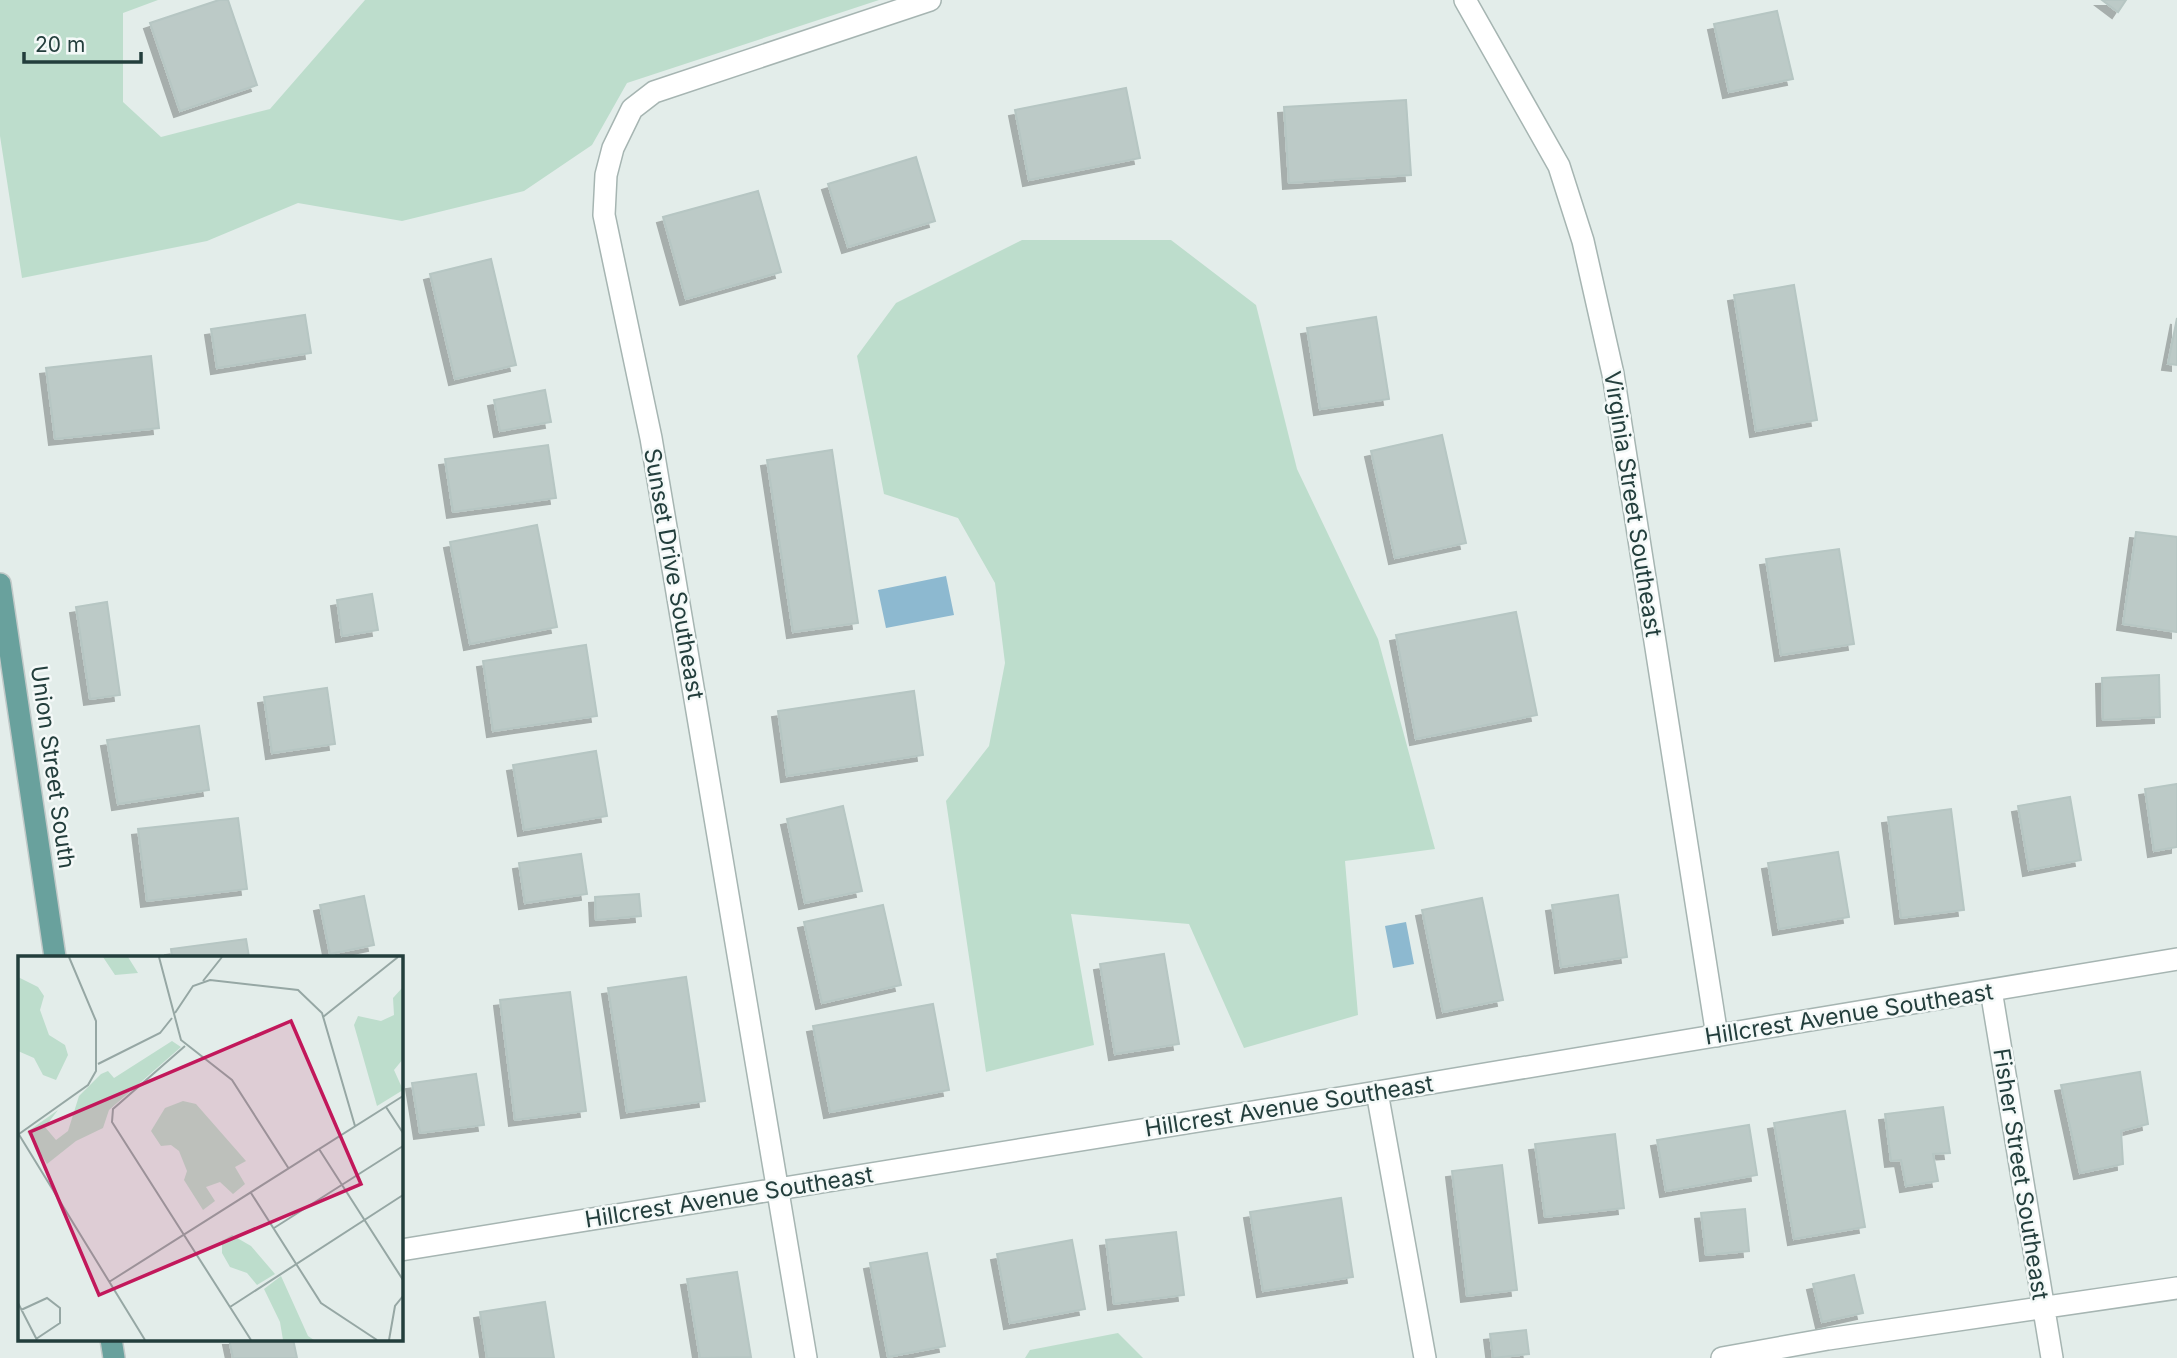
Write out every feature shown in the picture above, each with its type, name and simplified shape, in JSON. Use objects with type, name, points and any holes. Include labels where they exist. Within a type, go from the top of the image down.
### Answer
[{"type":"main road","name":"Union Street South","points":[[0,584],[55,956]]},
{"type":"main road","points":[[111,1340],[114,1358]]},
{"type":"street","name":"Sunset Drive Southeast","points":[[806,1358],[651,438],[604,215],[606,175],[613,148],[632,109],[654,92],[930,0]]},
{"type":"street","name":"Virginia Street Southeast","points":[[1465,0],[1559,166],[1583,241],[1613,374],[1717,1036]]},
{"type":"street","name":"Hillcrest Avenue Southeast","points":[[402,1250],[2177,959]]},
{"type":"street","name":"Fisher Street Southeast","points":[[1991,990],[2052,1358]]},
{"type":"street","points":[[1377,1092],[1425,1358]]},
{"type":"street","points":[[1722,1358],[1828,1339],[2177,1288]]},
{"type":"green space","points":[[0,0],[158,0],[123,13],[123,102],[161,137],[270,109],[365,0],[879,0],[627,83],[592,145],[524,191],[402,221],[298,203],[207,241],[22,278],[0,136]]},
{"type":"green space","points":[[1022,240],[1171,240],[1256,305],[1297,469],[1378,639],[1435,849],[1345,861],[1358,1015],[1244,1048],[1189,924],[1071,914],[1094,1045],[986,1072],[946,801],[989,746],[1005,663],[995,583],[958,518],[884,494],[857,356],[896,303]]},
{"type":"green space","points":[[1118,1333],[1143,1358],[1025,1358],[1030,1350]]},
{"type":"water","points":[[946,576],[954,615],[886,628],[878,590]]},
{"type":"water","points":[[1406,922],[1414,964],[1393,968],[1385,926]]},
{"type":"building","points":[[219,0],[228,0],[257,85],[180,111],[150,23]]},
{"type":"building","points":[[2102,0],[2126,0],[2118,12]]},
{"type":"building","points":[[1777,11],[1793,79],[1729,92],[1714,24]]},
{"type":"building","points":[[1126,88],[1140,158],[1029,180],[1015,110]]},
{"type":"building","points":[[1406,100],[1411,175],[1289,183],[1284,107]]},
{"type":"building","points":[[916,157],[935,221],[848,247],[828,184]]},
{"type":"building","points":[[758,191],[781,272],[686,299],[663,217]]},
{"type":"building","points":[[491,259],[516,365],[455,379],[430,274]]},
{"type":"building","points":[[1794,285],[1817,420],[1756,431],[1734,295]]},
{"type":"building","points":[[305,315],[311,353],[217,368],[211,329]]},
{"type":"building","points":[[1376,317],[1389,399],[1320,409],[1307,328]]},
{"type":"building","points":[[2177,318],[2177,365],[2168,364]]},
{"type":"building","points":[[151,356],[159,428],[55,439],[46,368]]},
{"type":"building","points":[[545,390],[551,422],[500,431],[494,400]]},
{"type":"building","points":[[1442,435],[1466,543],[1395,558],[1371,451]]},
{"type":"building","points":[[548,445],[556,498],[453,512],[445,459]]},
{"type":"building","points":[[832,450],[858,623],[793,632],[767,460]]},
{"type":"building","points":[[537,525],[557,627],[470,644],[450,542]]},
{"type":"building","points":[[2136,532],[2177,537],[2177,632],[2123,624]]},
{"type":"building","points":[[1839,549],[1854,644],[1781,655],[1766,559]]},
{"type":"building","points":[[372,594],[378,630],[342,636],[337,600]]},
{"type":"building","points":[[107,602],[120,695],[90,699],[76,607]]},
{"type":"building","points":[[1516,612],[1537,715],[1416,739],[1396,635]]},
{"type":"building","points":[[586,645],[597,716],[493,731],[483,661]]},
{"type":"building","points":[[2159,675],[2160,717],[2103,720],[2102,678]]},
{"type":"building","points":[[327,688],[335,744],[272,753],[264,697]]},
{"type":"building","points":[[914,691],[923,755],[787,776],[778,711]]},
{"type":"building","points":[[199,726],[209,790],[118,804],[107,740]]},
{"type":"building","points":[[596,751],[607,816],[524,830],[513,765]]},
{"type":"building","points":[[2177,784],[2177,847],[2154,851],[2145,789]]},
{"type":"building","points":[[2070,797],[2081,860],[2029,870],[2018,806]]},
{"type":"building","points":[[843,806],[862,891],[805,903],[787,819]]},
{"type":"building","points":[[1951,809],[1964,910],[1901,918],[1888,817]]},
{"type":"building","points":[[238,818],[247,889],[147,901],[138,829]]},
{"type":"building","points":[[1838,852],[1849,917],[1779,929],[1768,863]]},
{"type":"building","points":[[581,854],[587,894],[525,903],[519,863]]},
{"type":"building","points":[[639,894],[641,916],[596,920],[595,897]]},
{"type":"building","points":[[1618,895],[1627,957],[1561,967],[1552,905]]},
{"type":"building","points":[[364,896],[374,945],[330,954],[320,905]]},
{"type":"building","points":[[1482,898],[1503,1000],[1443,1012],[1422,910]]},
{"type":"building","points":[[883,905],[901,985],[822,1003],[804,922]]},
{"type":"building","points":[[246,939],[249,956],[172,956],[171,949]]},
{"type":"building","points":[[1164,954],[1179,1044],[1115,1054],[1100,964]]},
{"type":"building","points":[[686,977],[705,1101],[627,1112],[608,988]]},
{"type":"building","points":[[570,992],[586,1111],[515,1120],[500,1000]]},
{"type":"building","points":[[933,1004],[949,1090],[830,1112],[813,1026]]},
{"type":"building","points":[[2140,1072],[2148,1124],[2121,1131],[2123,1164],[2080,1173],[2061,1085]]},
{"type":"building","points":[[476,1074],[484,1125],[420,1133],[412,1083]]},
{"type":"building","points":[[1943,1107],[1950,1153],[1933,1154],[1938,1181],[1906,1186],[1901,1160],[1891,1161],[1885,1114]]},
{"type":"building","points":[[1845,1111],[1865,1227],[1794,1239],[1774,1123]]},
{"type":"building","points":[[1749,1125],[1757,1175],[1666,1191],[1657,1140]]},
{"type":"building","points":[[1615,1134],[1624,1208],[1545,1217],[1535,1144]]},
{"type":"building","points":[[1502,1165],[1517,1290],[1467,1296],[1452,1171]]},
{"type":"building","points":[[1341,1198],[1353,1277],[1263,1291],[1250,1212]]},
{"type":"building","points":[[1745,1209],[1749,1251],[1706,1255],[1701,1213]]},
{"type":"building","points":[[1176,1232],[1184,1295],[1114,1304],[1106,1240]]},
{"type":"building","points":[[1072,1240],[1085,1309],[1010,1323],[997,1254]]},
{"type":"building","points":[[927,1253],[945,1346],[888,1357],[870,1263]]},
{"type":"building","points":[[737,1272],[751,1357],[700,1358],[687,1279]]},
{"type":"building","points":[[1854,1275],[1863,1313],[1822,1322],[1813,1284]]},
{"type":"building","points":[[545,1302],[554,1358],[487,1358],[480,1312]]},
{"type":"building","points":[[1526,1330],[1529,1354],[1493,1358],[1490,1334]]},
{"type":"building","points":[[229,1340],[293,1340],[297,1358],[233,1358]]}]
